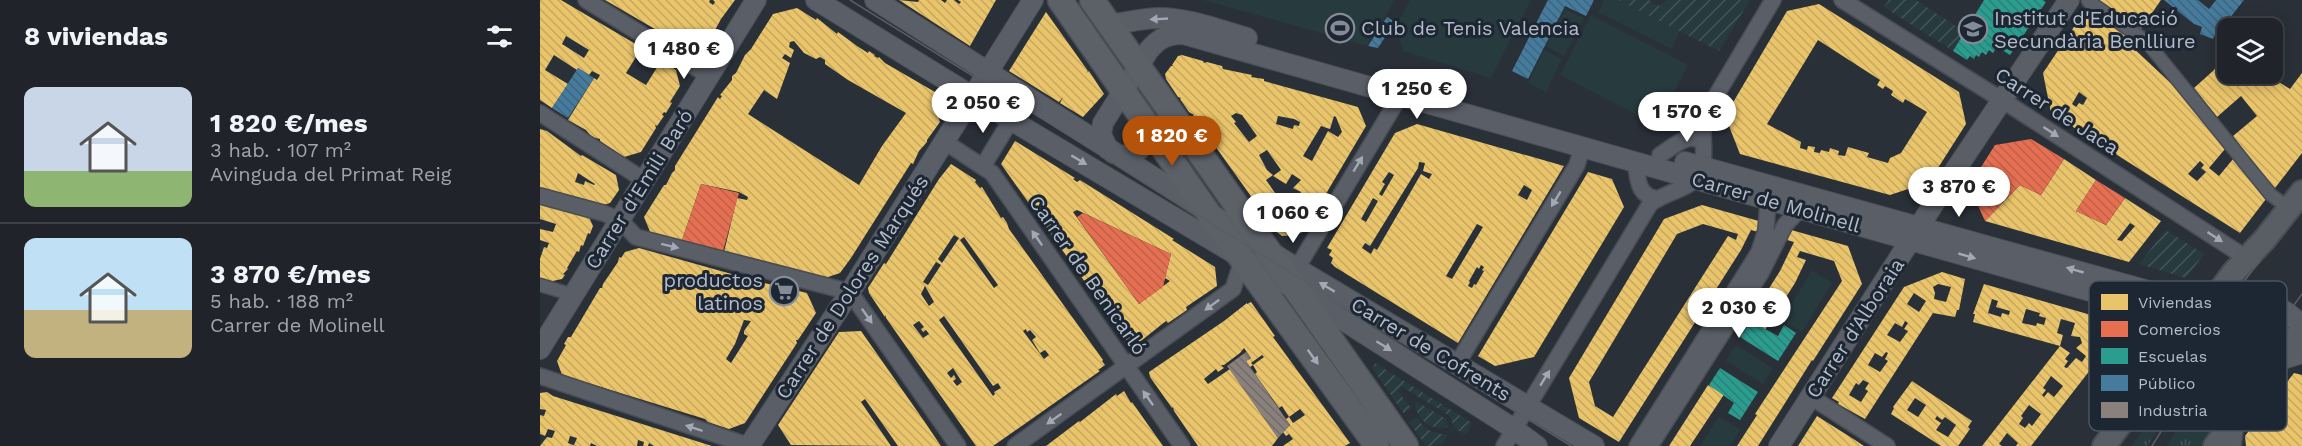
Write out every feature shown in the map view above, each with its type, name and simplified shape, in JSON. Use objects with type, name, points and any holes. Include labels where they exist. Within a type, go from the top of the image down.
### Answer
[{"type":"main road","points":[[1060,0],[1209,214],[1243,258],[1370,443]]},
{"type":"main road","points":[[1092,0],[1270,252],[1295,280],[1335,347],[1406,446]]},
{"type":"main road","points":[[2227,281],[2248,259],[2296,200]]},
{"type":"main road","points":[[2287,348],[2302,328]]},
{"type":"main road","points":[[2104,446],[2116,431]]},
{"type":"main road","points":[[2215,446],[2228,431]]},
{"type":"street","points":[[586,0],[709,76]]},
{"type":"street","name":"Carrer d'Emili Baró","points":[[540,349],[756,0]]},
{"type":"street","name":"Carrer de Cofrents","points":[[816,0],[1011,120],[1243,258],[1295,280],[1457,364],[1594,446]]},
{"type":"street","points":[[875,0],[1270,252]]},
{"type":"street","name":"Carrer de Dolores Marqués","points":[[750,446],[1034,0]]},
{"type":"street","points":[[1504,446],[1650,204],[1699,173],[1704,116],[1773,0]]},
{"type":"street","name":"Carrer de Jaca","points":[[1842,0],[2248,259]]},
{"type":"street","points":[[2078,1],[2146,40],[2271,195],[2296,200]]},
{"type":"street","name":"Carrer d'Alboraia","points":[[1779,446],[2002,100],[2078,1]]},
{"type":"street","name":"Carrer de Molinell","points":[[1108,25],[1156,18],[1183,20],[1382,84],[1400,96],[1422,95],[1582,147],[1635,162],[1699,173],[1915,234],[2089,289]]},
{"type":"street","name":"Carrer de Molinell","points":[[1111,151],[1103,142],[1102,129],[1138,67],[1159,40],[1167,36],[1183,34],[1660,155],[1768,200],[1800,209],[1915,234],[2105,281]]},
{"type":"street","points":[[1295,280],[1400,96]]},
{"type":"street","points":[[540,113],[644,180]]},
{"type":"street","points":[[983,166],[1011,120]]},
{"type":"street","points":[[1111,151],[1126,156],[1137,153],[1152,133]]},
{"type":"street","points":[[1660,155],[1689,138],[1694,137],[1703,143]]},
{"type":"street","name":"Carrer de Benicarló","points":[[945,142],[992,173],[1182,446]]},
{"type":"street","points":[[1457,364],[1577,165],[1582,147]]},
{"type":"street","points":[[1635,162],[1644,195],[1657,199]]},
{"type":"street","points":[[540,196],[603,213],[620,220],[636,237],[850,292],[958,446]]},
{"type":"street","points":[[1768,200],[1766,230],[1768,248]]},
{"type":"street","points":[[1637,446],[1655,429],[1750,292],[1768,248],[1800,209]]},
{"type":"street","points":[[1015,446],[1233,289],[1243,258]]},
{"type":"street","name":"Carrer de Cofrents","points":[[1295,280],[1537,446]]},
{"type":"street","points":[[540,285],[573,295]]},
{"type":"street","name":"Carrer de Molinell","points":[[2287,312],[2302,328]]},
{"type":"street","name":"Carrer de Molinell","points":[[2287,357],[2302,353]]},
{"type":"street","points":[[540,376],[750,446]]},
{"type":"street","points":[[1811,397],[1887,446]]},
{"type":"street","points":[[1650,446],[1655,429]]},
{"type":"street","points":[[2233,446],[2235,431]]},
{"type":"green space","name":"Club de Tenis Valencia","points":[[1203,0],[1395,0],[1367,46]]},
{"type":"green space","points":[[1410,0],[1531,0],[1491,78],[1403,51],[1397,24]]},
{"type":"green space","points":[[1604,0],[1618,0],[1680,31],[1671,49],[1598,12]]},
{"type":"green space","points":[[1618,0],[1649,0],[1660,6],[1667,0],[1750,0],[1719,51]]},
{"type":"green space","points":[[1889,0],[1916,0],[1965,32],[1953,51],[1884,7]]},
{"type":"green space","points":[[1565,9],[1584,18],[1564,56],[1546,46]]},
{"type":"green space","points":[[1591,15],[1688,65],[1657,125],[1560,75]]},
{"type":"green space","points":[[1544,50],[1562,59],[1546,92],[1528,83]]},
{"type":"green space","points":[[2166,230],[2204,254],[2186,278],[2139,264]]},
{"type":"green space","points":[[1812,270],[1832,283],[1802,332],[1782,320]]},
{"type":"green space","points":[[1736,345],[1773,368],[1763,384],[1726,361]]},
{"type":"green space","points":[[1375,363],[1472,423],[1466,435],[1454,428],[1450,416],[1402,387],[1398,391],[1411,408],[1404,414],[1373,369]]},
{"type":"green space","points":[[1416,401],[1446,419],[1448,427],[1436,428],[1425,422],[1417,412]]},
{"type":"green space","points":[[1417,417],[1430,430],[1448,435],[1444,441],[1426,446],[1409,422]]},
{"type":"green space","points":[[1719,417],[1740,429],[1730,446],[1700,446]]},
{"type":"green space","points":[[2143,431],[2157,431],[2147,446],[2131,446]]},
{"type":"green space","points":[[2176,431],[2214,431],[2202,446],[2167,446]]},
{"type":"building: Viviendas","points":[[540,0],[561,0],[639,46],[641,49],[626,73],[646,85],[661,61],[676,70],[680,86],[641,152],[624,157],[568,120],[594,78],[597,80],[600,75],[592,71],[589,75],[578,68],[577,70],[554,55],[545,70],[568,84],[552,108],[540,100]],"holes":[[[566,36],[589,50],[584,58],[562,44]]]},
{"type":"building: Viviendas","points":[[605,0],[710,0],[709,2],[713,5],[715,2],[713,0],[735,0],[721,19],[706,47],[691,50]]},
{"type":"building: Viviendas","points":[[899,0],[918,2],[919,0],[941,0],[945,3],[947,0],[954,0],[959,4],[961,2],[958,0],[996,0],[970,46]]},
{"type":"building: Viviendas","points":[[2092,0],[2161,0],[2130,45],[2176,88],[2225,149],[2209,168],[2219,176],[2233,159],[2266,199],[2240,233],[2051,113],[2043,73]],"holes":[[[2079,92],[2087,98],[2083,105],[2079,103],[2076,107],[2072,104]],[[2200,161],[2204,165],[2201,168],[2206,172],[2197,181],[2188,174]]]},
{"type":"building: Viviendas","points":[[1819,4],[1959,92],[1966,124],[1929,182],[1890,195],[1740,154],[1725,116],[1787,11]],"holes":[[[1818,40],[1880,80],[1877,85],[1883,89],[1885,86],[1893,91],[1891,95],[1903,103],[1905,99],[1927,112],[1901,153],[1890,158],[1888,163],[1867,157],[1869,153],[1848,147],[1845,156],[1838,155],[1839,151],[1830,148],[1829,152],[1821,150],[1820,153],[1814,152],[1815,147],[1808,146],[1807,150],[1800,148],[1801,142],[1767,124]]]},
{"type":"building: Viviendas","points":[[797,8],[816,20],[817,18],[837,34],[838,32],[868,53],[869,51],[935,92],[937,111],[939,110],[941,118],[851,258],[840,273],[825,278],[724,252],[737,198],[747,200],[748,197],[739,192],[701,184],[682,240],[651,234],[644,217],[666,185],[675,166],[718,97],[720,99],[722,96],[720,95],[732,80],[732,76],[736,73],[745,55],[773,14]],"holes":[[[794,41],[804,53],[816,59],[820,57],[825,60],[825,64],[848,80],[906,113],[882,146],[859,185],[748,114],[764,90],[777,99],[790,63],[782,58],[785,54],[791,58],[794,50],[789,47],[790,42]]]},
{"type":"building: Viviendas","points":[[1046,12],[1088,71],[1086,73],[1089,71],[1104,94],[1083,117],[1060,103],[1063,97],[1059,102],[1009,71]]},
{"type":"building: Viviendas","points":[[1182,55],[1204,63],[1222,66],[1223,69],[1252,75],[1251,77],[1264,79],[1264,81],[1358,107],[1366,126],[1304,231],[1297,235],[1282,236],[1270,227],[1251,200],[1253,199],[1192,117],[1194,115],[1189,112],[1166,79],[1165,74],[1173,66],[1178,56]],"holes":[[[1236,113],[1242,115],[1257,136],[1249,142],[1231,116]],[[1278,116],[1300,122],[1299,126],[1294,125],[1293,129],[1276,124]],[[1334,116],[1342,132],[1338,137],[1328,131],[1312,161],[1303,156],[1321,126],[1330,129]],[[1267,150],[1281,170],[1273,176],[1286,184],[1292,174],[1301,180],[1293,188],[1301,192],[1289,213],[1266,180],[1273,175],[1267,170],[1259,155]]]},
{"type":"building: Viviendas","points":[[2217,66],[2217,84],[2282,84],[2290,89],[2302,73],[2302,153],[2275,188],[2233,136],[2257,116],[2241,96],[2217,117],[2194,88]]},
{"type":"building: Viviendas","points":[[1417,124],[1564,166],[1458,343],[1331,263],[1333,258],[1329,255],[1332,250],[1327,248],[1395,133]],"holes":[[[1419,162],[1425,163],[1423,171],[1432,174],[1429,179],[1421,174],[1377,250],[1374,248],[1371,254],[1362,248],[1365,243],[1370,246],[1418,168]],[[1389,172],[1394,175],[1382,196],[1379,194],[1385,184],[1382,182]],[[1524,185],[1532,190],[1527,200],[1518,195]],[[1373,198],[1378,201],[1366,222],[1361,219]],[[1477,224],[1483,227],[1452,279],[1446,276]],[[1481,265],[1484,271],[1472,288],[1468,286],[1469,281],[1477,267],[1479,269]]]},
{"type":"building: Viviendas","points":[[540,129],[547,131],[581,156],[616,175],[619,190],[610,203],[597,207],[540,189]],"holes":[[[578,173],[595,184],[585,181],[584,185],[575,182]]]},
{"type":"building: Viviendas","points":[[1015,141],[1075,178],[1073,179],[1077,182],[1080,180],[1174,239],[1172,240],[1215,267],[1217,286],[1132,348],[1001,164]],"holes":[[[1077,210],[1171,254],[1165,278],[1170,281],[1139,304],[1073,212]]]},
{"type":"building: Viviendas","points":[[2064,159],[2096,180],[2076,211],[2106,225],[2125,198],[2161,221],[2129,262],[1985,221],[2020,185],[2041,195]],"holes":[[[2130,223],[2135,226],[2122,241],[2117,240]]]},
{"type":"building: Viviendas","points":[[951,164],[976,180],[975,182],[980,188],[982,187],[1001,218],[1003,217],[1009,229],[1105,365],[1098,370],[1100,371],[993,446],[976,446],[869,293],[868,288],[884,263],[886,264],[939,179]],"holes":[[[954,235],[959,238],[942,263],[938,259]],[[964,237],[998,285],[994,288],[960,240]],[[936,262],[941,265],[928,285],[923,282]],[[925,286],[934,302],[929,306],[921,294]],[[944,316],[993,386],[998,383],[1001,388],[994,392],[993,396],[939,320]],[[919,321],[924,327],[921,329],[923,332],[926,330],[929,334],[923,338],[913,325]],[[1030,330],[1036,337],[1032,340],[1040,353],[1045,350],[1049,355],[1044,359],[1023,331]],[[953,368],[962,382],[957,386],[953,381],[956,379],[954,375],[951,378],[947,373]]]},
{"type":"building: Viviendas","points":[[1588,172],[1612,179],[1624,207],[1534,357],[1495,366],[1478,356]]},
{"type":"building: Viviendas","points":[[540,202],[588,215],[593,226],[562,279],[548,282],[540,279],[540,259],[544,247],[547,248],[549,243],[540,240],[540,229],[553,232],[556,224],[540,219]]},
{"type":"building: Viviendas","points":[[1702,205],[1848,246],[1862,284],[1758,446],[1737,446],[1757,415],[1755,414],[1842,281],[1834,261],[1800,251],[1797,257],[1806,260],[1795,283],[1765,330],[1749,320],[1780,271],[1794,242],[1751,230],[1741,250],[1619,442],[1579,418],[1569,378],[1664,219]],"holes":[[[1703,224],[1738,234],[1736,240],[1728,236],[1613,417],[1595,406],[1589,382],[1677,234]]]},
{"type":"building: Viviendas","points":[[639,248],[807,293],[816,313],[796,340],[797,343],[745,423],[729,429],[705,419],[562,375],[557,361],[566,345],[564,344],[568,337],[571,337],[602,288],[619,257],[621,258],[625,252]],"holes":[[[744,320],[751,321],[744,331],[744,334],[748,336],[731,363],[726,359],[735,344]]]},
{"type":"building: Viviendas","points":[[1942,272],[1965,279],[1959,310],[1955,317],[1933,313],[1865,419],[1838,404],[1839,402],[1832,398],[1904,287]],"holes":[[[1938,284],[1951,287],[1946,302],[1934,299],[1933,287]],[[1914,293],[1926,301],[1919,312],[1907,304]],[[1905,321],[1908,323],[1904,329],[1908,331],[1900,342],[1887,335],[1895,323],[1902,327]],[[1886,352],[1888,353],[1885,359],[1888,361],[1880,372],[1868,365],[1875,353],[1882,357]],[[1863,380],[1869,383],[1865,389],[1868,391],[1861,402],[1849,395],[1856,383],[1859,385]]]},
{"type":"building: Viviendas","points":[[1984,284],[2089,314],[2089,371],[2031,446],[2016,446],[2018,443],[2007,433],[1999,444],[2002,446],[1982,446],[2060,346],[1973,322],[1975,314],[1973,314]],"holes":[[[1992,299],[1998,301],[1996,307],[2010,311],[2009,315],[2002,313],[2001,317],[1988,313]],[[2026,309],[2040,313],[2039,316],[2046,318],[2044,325],[2022,323]],[[2061,319],[2075,323],[2071,336],[2080,337],[2082,343],[2076,348],[2086,356],[2082,362],[2076,358],[2067,368],[2064,367],[2068,361],[2065,359],[2070,353],[2060,346],[2063,335],[2057,333]],[[2051,376],[2063,386],[2054,397],[2048,392],[2044,397],[2042,395],[2046,390],[2043,388]],[[2029,405],[2041,414],[2032,426],[2029,423],[2025,428],[2019,424],[2023,418],[2021,416]]]},
{"type":"building: Viviendas","points":[[1251,302],[1275,336],[1273,337],[1350,443],[1345,446],[1283,446],[1293,439],[1289,434],[1286,436],[1283,432],[1290,425],[1286,419],[1289,417],[1282,406],[1279,408],[1255,374],[1257,372],[1253,365],[1250,367],[1246,361],[1251,358],[1244,348],[1221,365],[1224,368],[1218,372],[1216,369],[1204,379],[1208,384],[1230,369],[1278,438],[1272,446],[1198,446],[1150,377],[1149,372]],"holes":[[[1262,355],[1264,357],[1253,365],[1251,363]],[[1300,409],[1305,415],[1293,423],[1289,417]]]},
{"type":"building: Viviendas","points":[[861,331],[941,446],[898,446],[865,399],[861,402],[891,446],[791,445],[778,425],[839,332]]},
{"type":"building: Viviendas","points":[[2294,373],[2302,375],[2302,446],[2246,446],[2245,436],[2249,431],[2287,431],[2287,382]]},
{"type":"building: Viviendas","points":[[1912,381],[1972,421],[1968,427],[1970,429],[1958,446],[1941,446],[1891,414],[1893,407]],"holes":[[[1915,398],[1926,405],[1918,417],[1907,410]],[[1937,416],[1942,420],[1945,417],[1956,425],[1948,437],[1936,430],[1941,423],[1935,419]]]},
{"type":"building: Viviendas","points":[[1708,385],[1724,394],[1723,396],[1690,446],[1669,446]]},
{"type":"building: Viviendas","points":[[1124,391],[1163,446],[1046,446],[1116,394],[1117,396]]},
{"type":"building: Viviendas","points":[[547,392],[553,396],[712,446],[654,446],[649,443],[648,446],[643,446],[644,442],[638,440],[637,446],[597,446],[591,443],[590,446],[577,446],[574,445],[577,438],[570,436],[568,443],[576,446],[540,446],[547,437],[552,438],[555,431],[548,429],[545,436],[540,434],[540,415],[544,416],[546,410],[540,409],[540,393]]},
{"type":"building: Viviendas","points":[[1817,416],[1855,440],[1864,446],[1798,446]]},
{"type":"building: Comercios","points":[[2031,139],[2064,159],[2041,195],[2020,185],[1985,221],[1969,186],[1995,145]]},
{"type":"building: Comercios","points":[[2096,180],[2125,198],[2106,225],[2076,211]]},
{"type":"building: Comercios","points":[[701,184],[739,193],[723,251],[682,240]]},
{"type":"building: Comercios","points":[[1083,213],[1171,254],[1163,287],[1139,304],[1077,217]]},
{"type":"building: Escuelas","points":[[1984,0],[2043,0],[2046,2],[2010,55],[1997,47],[1993,53],[1989,50],[1986,55],[1982,52],[1979,57],[1976,55],[1974,59],[1970,56],[1967,60],[1953,51]]},
{"type":"building: Escuelas","points":[[1751,321],[1778,336],[1784,325],[1796,333],[1778,361],[1740,337]]},
{"type":"building: Escuelas","points":[[1720,368],[1758,392],[1740,420],[1728,413],[1734,403],[1709,385]]},
{"type":"building: Público","points":[[1548,0],[1594,0],[1586,16],[1565,6],[1528,79],[1512,71]]},
{"type":"building: Público","points":[[2164,0],[2198,0],[2209,9],[2216,0],[2244,0],[2230,18],[2217,18],[2217,32],[2213,39],[2200,34],[2202,27],[2194,24]]},
{"type":"building: Público","points":[[1387,17],[1395,22],[1378,48],[1368,46]]},
{"type":"building: Público","points":[[578,68],[594,78],[568,118],[552,108]]},
{"type":"building: Industria","points":[[1246,352],[1251,358],[1246,361],[1290,425],[1278,438],[1227,366]]},
{"type":"tram line","points":[[850,0],[1571,446]]},
{"type":"tram line","points":[[2244,281],[2302,204]]},
{"type":"tram line","points":[[2287,314],[2302,294]]},
{"type":"tram line","points":[[2152,446],[2161,431]]},
{"type":"tram line","points":[[2216,446],[2218,431]]},
{"type":"place","name":"Club de Tenis Valencia","points":[[1340,28]]},
{"type":"place","name":"Institut d'Educació Secundària Benlliure","points":[[1973,29]]},
{"type":"place","name":"productos latinos","points":[[784,291]]}]
